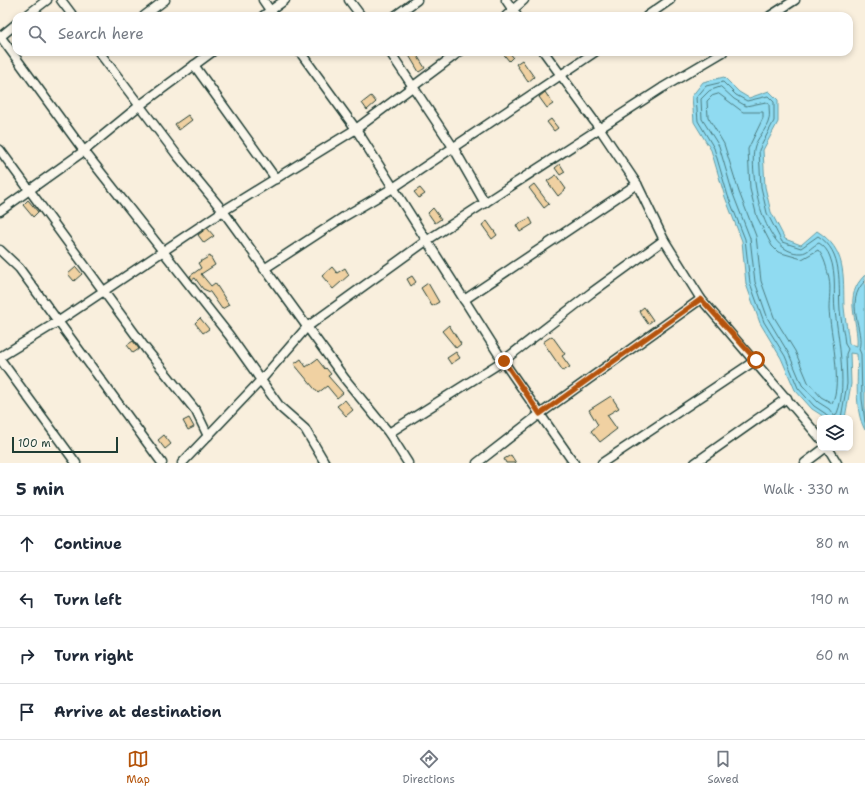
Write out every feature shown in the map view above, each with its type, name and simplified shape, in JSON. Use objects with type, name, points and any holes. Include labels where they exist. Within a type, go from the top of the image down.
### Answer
[{"type":"street","points":[[31,12],[47,0]]},
{"type":"street","points":[[61,0],[70,12]]},
{"type":"street","points":[[149,12],[165,0]]},
{"type":"street","points":[[263,0],[271,12]]},
{"type":"street","points":[[273,12],[285,0]]},
{"type":"street","points":[[349,0],[358,12]]},
{"type":"street","points":[[400,12],[417,0]]},
{"type":"street","points":[[506,0],[514,12]]},
{"type":"street","points":[[516,12],[524,0]]},
{"type":"street","points":[[653,12],[670,0]]},
{"type":"street","points":[[776,12],[795,0]]},
{"type":"street","points":[[12,27],[0,37],[12,53]]},
{"type":"street","points":[[14,56],[84,151],[229,335],[262,379],[280,407],[305,429],[325,463]]},
{"type":"street","points":[[102,56],[139,106],[223,211],[345,379],[389,433],[408,463]]},
{"type":"street","points":[[0,211],[84,151],[139,106],[206,56]]},
{"type":"street","points":[[303,56],[356,129],[464,300],[574,463]]},
{"type":"street","points":[[393,56],[453,147],[485,203]]},
{"type":"street","points":[[76,463],[0,358],[59,321],[223,211],[356,129],[454,56]]},
{"type":"street","points":[[547,56],[600,129],[637,184],[664,240],[701,299],[756,360],[817,434]]},
{"type":"street","points":[[264,268],[345,216],[393,188],[589,56]]},
{"type":"street","points":[[182,463],[262,379],[307,327],[426,241],[662,88],[716,56]]},
{"type":"street","points":[[194,65],[276,179]]},
{"type":"street","points":[[0,150],[146,349],[196,411],[208,436]]},
{"type":"street","points":[[464,300],[637,184]]},
{"type":"street","points":[[389,433],[504,361],[591,293],[664,240]]},
{"type":"street","points":[[0,250],[19,268],[162,463]]},
{"type":"street","points":[[477,463],[540,414],[701,299]]},
{"type":"street","points":[[602,463],[756,360]]},
{"type":"street","points":[[695,463],[787,398]]},
{"type":"street","points":[[805,463],[821,451]]},
{"type":"street","points":[[830,451],[837,463]]},
{"type":"water","points":[[724,77],[739,92],[749,98],[769,91],[778,100],[778,122],[763,150],[765,187],[771,212],[785,239],[801,245],[817,231],[827,238],[834,246],[843,274],[844,307],[849,344],[857,346],[853,300],[854,292],[858,283],[865,275],[865,430],[861,421],[858,403],[857,354],[850,353],[851,384],[846,415],[821,415],[812,409],[795,390],[781,358],[760,323],[746,284],[742,241],[725,197],[711,150],[694,122],[692,96],[703,82]]},
{"type":"building","points":[[409,56],[418,56],[425,68],[419,72]]},
{"type":"building","points":[[505,56],[513,57],[509,61]]},
{"type":"building","points":[[522,60],[534,77],[528,82],[516,64]]},
{"type":"building","points":[[545,92],[553,104],[547,108],[539,97]]},
{"type":"building","points":[[371,96],[376,102],[367,110],[362,103]]},
{"type":"building","points":[[188,115],[192,120],[179,130],[175,124]]},
{"type":"building","points":[[551,119],[558,128],[554,131],[547,122]]},
{"type":"building","points":[[560,164],[565,172],[560,175],[555,168]]},
{"type":"building","points":[[556,175],[566,189],[558,196],[547,181]]},
{"type":"building","points":[[534,184],[549,204],[544,208],[529,188]]},
{"type":"building","points":[[420,188],[425,194],[419,198],[414,192]]},
{"type":"building","points":[[28,200],[38,212],[33,217],[23,205]]},
{"type":"building","points":[[433,208],[441,219],[435,223],[428,213]]},
{"type":"building","points":[[530,218],[533,224],[520,232],[516,225]]},
{"type":"building","points":[[487,221],[497,235],[492,239],[482,225]]},
{"type":"building","points":[[207,228],[214,236],[204,243],[198,235]]},
{"type":"building","points":[[210,256],[215,265],[201,274],[211,286],[215,283],[229,305],[222,309],[210,292],[203,289],[195,278],[192,280],[190,276],[201,268],[198,263]]},
{"type":"building","points":[[76,267],[82,274],[74,281],[68,274]]},
{"type":"building","points":[[332,267],[337,273],[345,268],[349,275],[333,289],[322,276]]},
{"type":"building","points":[[412,276],[416,282],[411,286],[407,279]]},
{"type":"building","points":[[428,283],[439,302],[432,306],[421,288]]},
{"type":"building","points":[[644,307],[653,320],[648,324],[639,311]]},
{"type":"building","points":[[200,318],[209,329],[203,333],[195,323]]},
{"type":"building","points":[[449,325],[461,344],[456,348],[442,331]]},
{"type":"building","points":[[552,336],[565,354],[562,356],[570,367],[563,371],[543,342]]},
{"type":"building","points":[[133,341],[139,349],[133,353],[127,345]]},
{"type":"building","points":[[456,352],[460,358],[451,364],[447,358]]},
{"type":"building","points":[[301,359],[306,367],[317,359],[331,374],[328,376],[343,393],[337,398],[327,386],[318,393],[294,364]]},
{"type":"building","points":[[611,396],[619,408],[607,415],[617,429],[600,442],[591,431],[598,425],[589,410]]},
{"type":"building","points":[[345,400],[353,410],[346,416],[337,406]]},
{"type":"building","points":[[189,418],[194,427],[188,430],[183,421]]},
{"type":"building","points":[[164,435],[171,444],[165,449],[158,440]]},
{"type":"building","points":[[511,455],[516,463],[506,463],[504,459]]},
{"type":"route","points":[[504,361],[540,414],[701,299],[756,360]]}]
